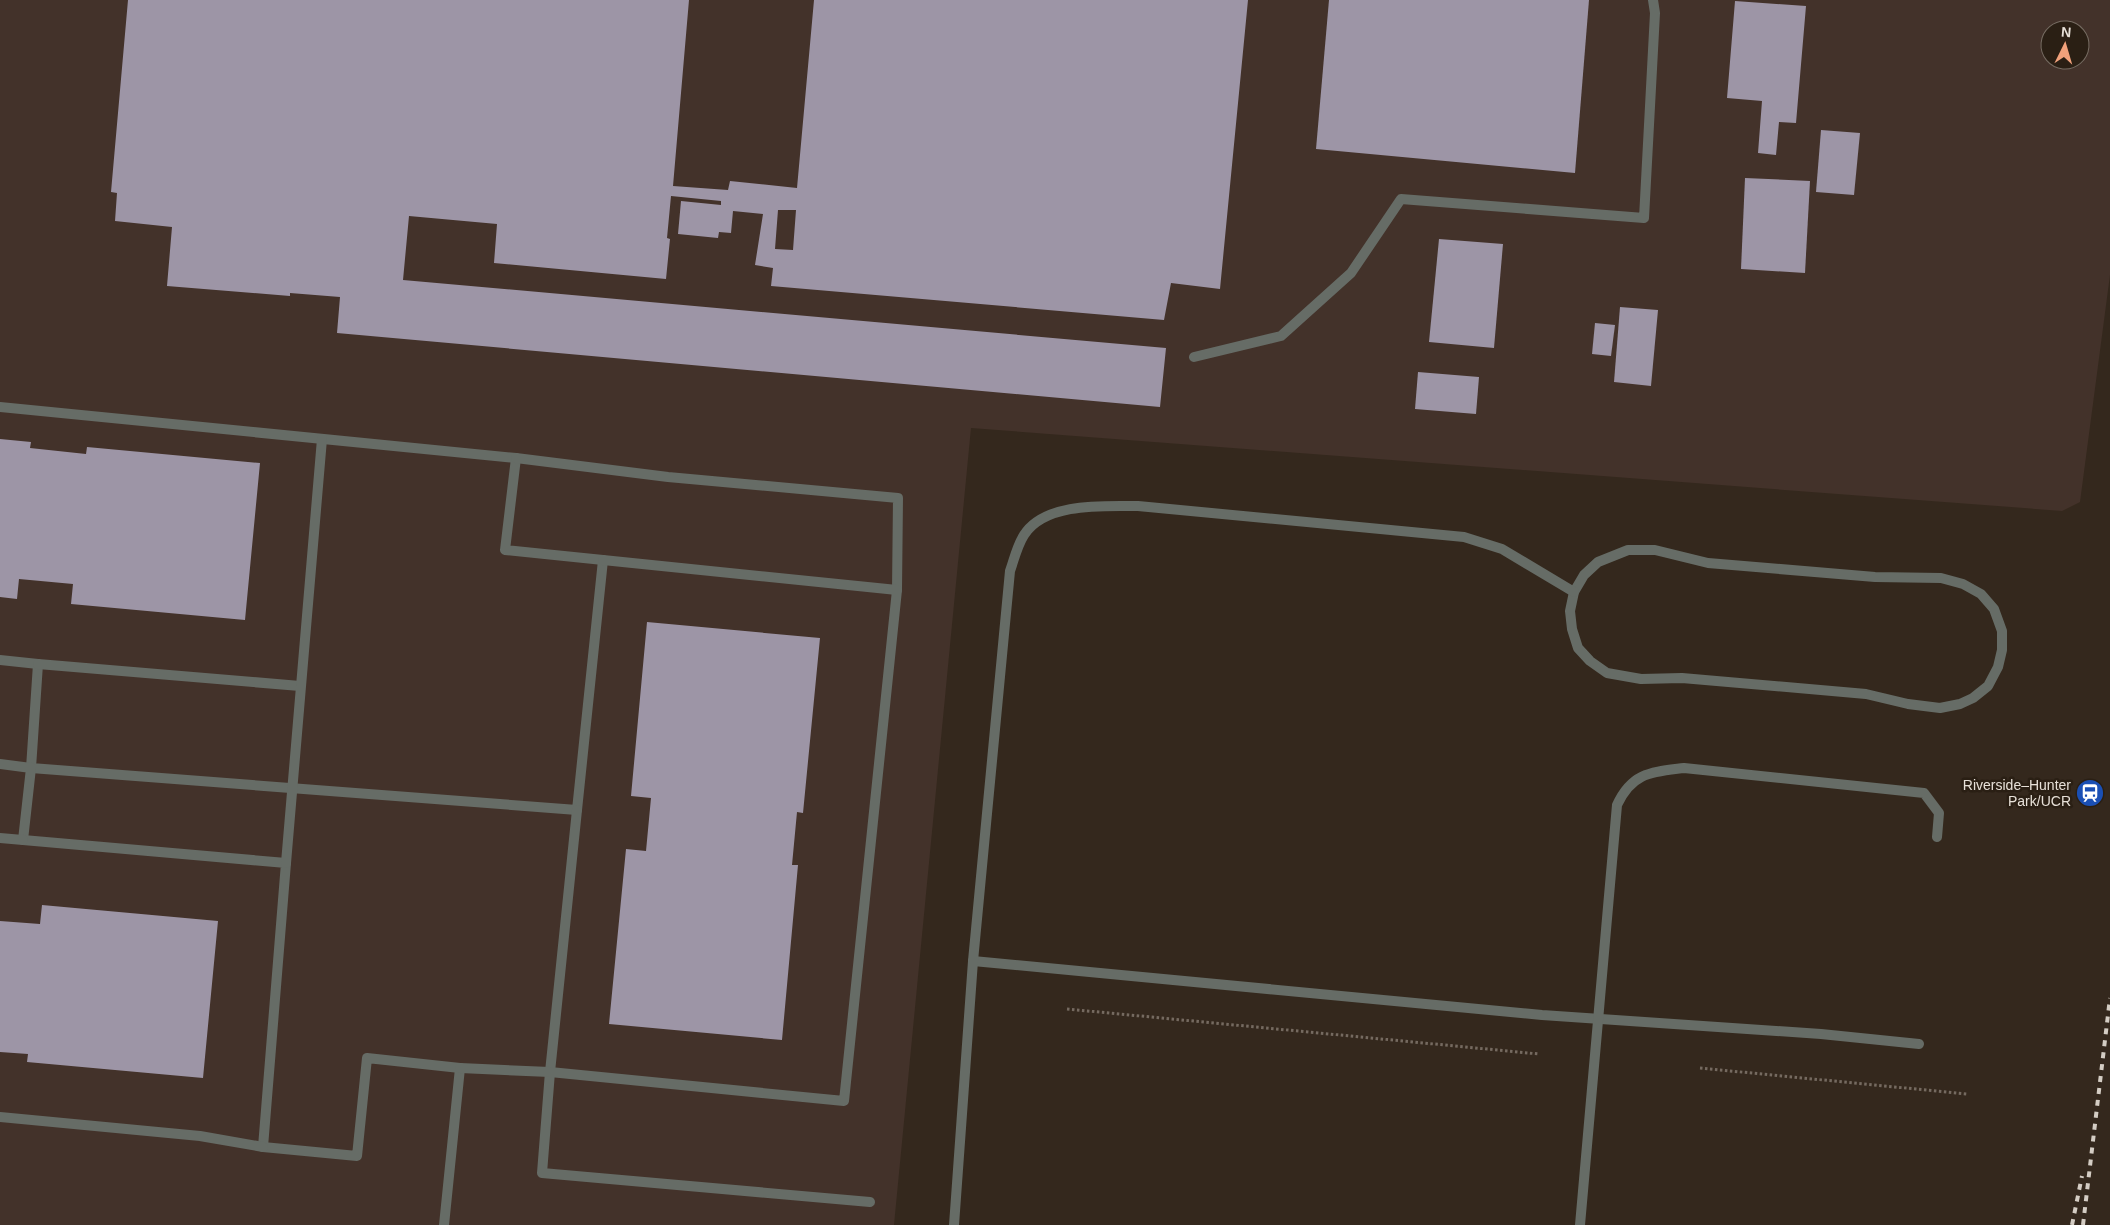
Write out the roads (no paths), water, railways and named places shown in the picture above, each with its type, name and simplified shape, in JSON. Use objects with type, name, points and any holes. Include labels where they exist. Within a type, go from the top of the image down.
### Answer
[{"type":"lane","points":[[1194,357],[1281,336],[1351,274],[1402,199],[1644,218],[1655,13],[1653,0]]},
{"type":"lane","points":[[0,407],[898,498],[897,590],[844,1101],[550,1072],[460,1068],[367,1058],[357,1156],[263,1147],[200,1136],[0,1117]]},
{"type":"lane","points":[[263,1147],[291,788],[322,439]]},
{"type":"lane","points":[[516,458],[505,550],[897,590]]},
{"type":"lane","points":[[954,1225],[973,962],[1010,571],[1024,535],[1040,520],[1065,510],[1100,506],[1138,506],[1464,536],[1502,549],[1574,592]]},
{"type":"lane","points":[[1628,550],[1655,550],[1708,564],[1875,577],[1941,578],[1963,584],[1981,594],[1994,609],[2002,631],[2002,650],[1998,667],[1988,686],[1973,698],[1960,704],[1940,708],[1908,704],[1866,694],[1682,678],[1641,679],[1607,673],[1590,661],[1578,648],[1572,629],[1570,611],[1574,592],[1584,575],[1598,562],[1628,550]]},
{"type":"lane","points":[[603,560],[550,1072],[542,1173],[870,1202]]},
{"type":"lane","points":[[0,660],[300,686]]},
{"type":"lane","points":[[24,840],[38,664]]},
{"type":"lane","points":[[0,764],[31,768],[577,810]]},
{"type":"lane","points":[[1580,1225],[1617,805],[1624,791],[1647,773],[1684,768],[1924,793],[1939,812],[1937,837]]},
{"type":"lane","points":[[0,838],[286,863]]},
{"type":"lane","points":[[973,962],[1597,1019],[1821,1034],[1919,1044]]},
{"type":"lane","points":[[444,1225],[460,1068]]},
{"type":"railway","points":[[2083,1225],[2110,998]]},
{"type":"railway","points":[[2072,1225],[2082,1176]]},
{"type":"place","name":"Riverside–Hunter Park/UCR","points":[[2090,793]]}]
